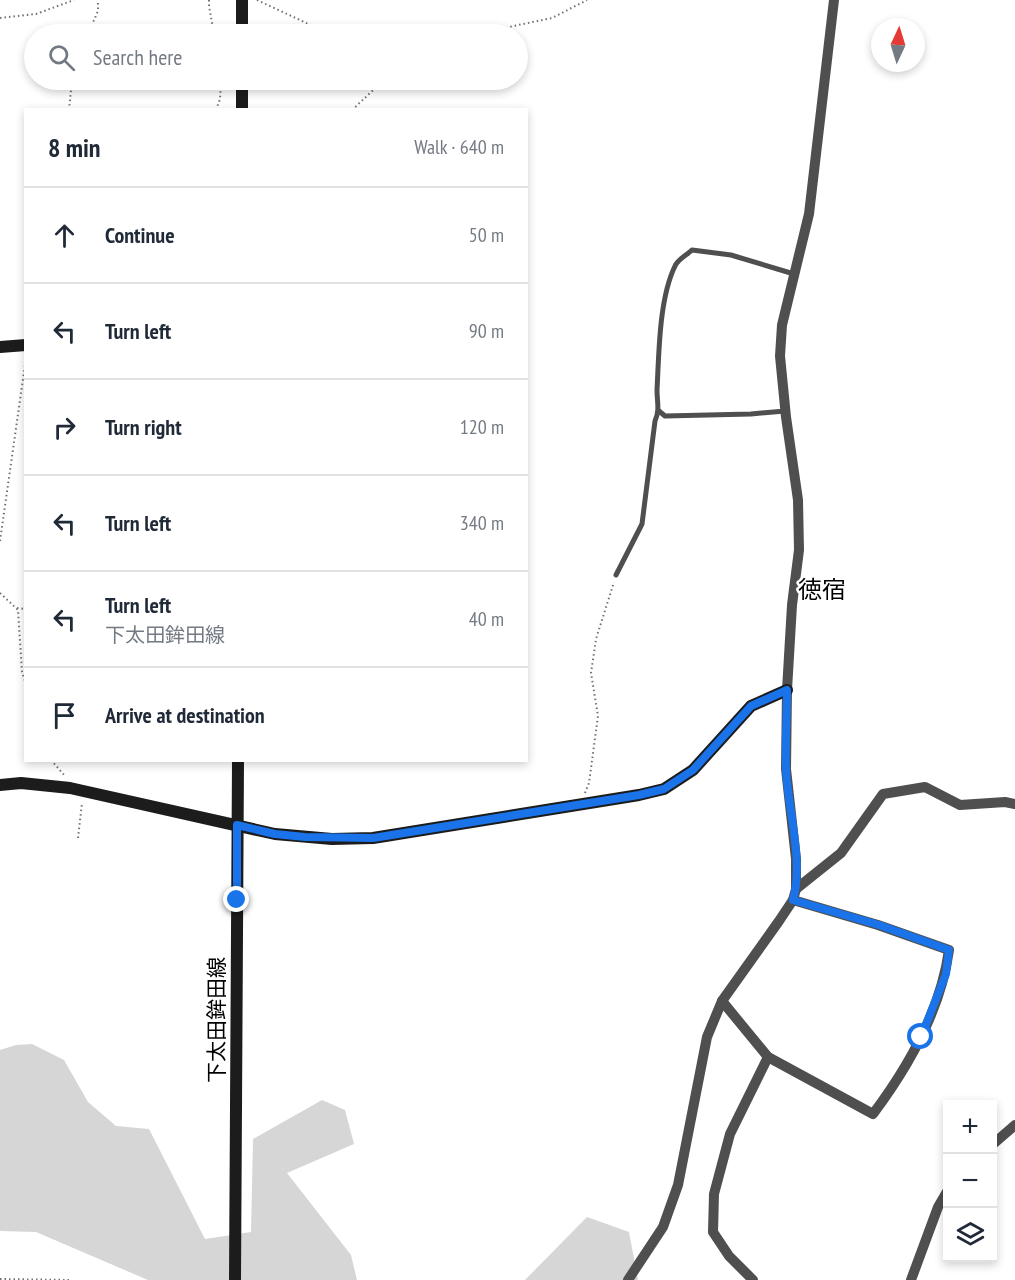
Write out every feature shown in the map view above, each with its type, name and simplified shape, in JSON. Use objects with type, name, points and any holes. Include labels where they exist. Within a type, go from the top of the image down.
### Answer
[{"type":"street","points":[[242,0],[242,24]]},
{"type":"street","points":[[794,894],[795,859],[786,769],[787,690],[792,605],[799,550],[798,500],[780,356],[782,324],[808,214],[834,0]]},
{"type":"street","points":[[242,90],[242,108]]},
{"type":"street","points":[[0,347],[24,345]]},
{"type":"street","points":[[0,784],[21,783],[70,788],[275,834],[373,838],[664,789],[693,770],[751,706],[787,690]]},
{"type":"street","name":"下太田鉾田線","points":[[235,1280],[238,762]]},
{"type":"street","points":[[628,1280],[663,1227],[678,1185],[707,1037],[722,1001],[794,894],[841,853],[883,794],[925,788],[960,805],[1005,802],[1015,804]]},
{"type":"street","points":[[722,1001],[768,1057],[873,1114],[889,1092],[921,1037],[946,974],[949,950],[794,894]]},
{"type":"street","points":[[753,1280],[729,1256],[713,1232],[714,1194],[730,1134],[768,1057]]},
{"type":"street","points":[[997,1141],[1015,1125]]},
{"type":"street","points":[[911,1280],[943,1198]]},
{"type":"lane","points":[[616,575],[642,524],[655,421],[659,411],[657,398],[660,334],[668,287],[676,263],[692,250],[731,255],[794,274]]},
{"type":"lane","points":[[659,411],[665,416],[786,411]]},
{"type":"path","points":[[0,18],[36,14],[74,0]]},
{"type":"path","points":[[92,24],[98,11],[98,0]]},
{"type":"path","points":[[209,0],[213,24]]},
{"type":"path","points":[[257,0],[309,24]]},
{"type":"path","points":[[523,24],[552,18],[587,0]]},
{"type":"path","points":[[69,108],[71,90]]},
{"type":"path","points":[[217,108],[220,90]]},
{"type":"path","points":[[354,108],[373,90]]},
{"type":"path","points":[[0,541],[24,372]]},
{"type":"path","points":[[581,804],[589,783],[598,716],[591,673],[597,639],[616,575]]},
{"type":"path","points":[[0,593],[17,608],[24,609]]},
{"type":"path","points":[[17,608],[24,678]]},
{"type":"path","points":[[0,1279],[69,1280]]},
{"type":"shaded area","points":[[32,1044],[64,1060],[88,1102],[116,1126],[149,1129],[205,1239],[251,1232],[253,1139],[322,1100],[345,1110],[354,1144],[287,1173],[351,1255],[357,1280],[148,1280],[36,1232],[0,1231],[0,1050],[16,1045]]},
{"type":"shaded area","points":[[587,1217],[629,1232],[638,1280],[525,1280]]},
{"type":"district","name":"徳宿","points":[[822,590]]},
{"type":"route","points":[[237,900],[237,825],[275,834],[305,837],[373,838],[664,789],[693,770],[751,706],[787,690],[786,769],[796,889],[793,900],[879,925],[949,950],[946,974],[921,1037]]}]
